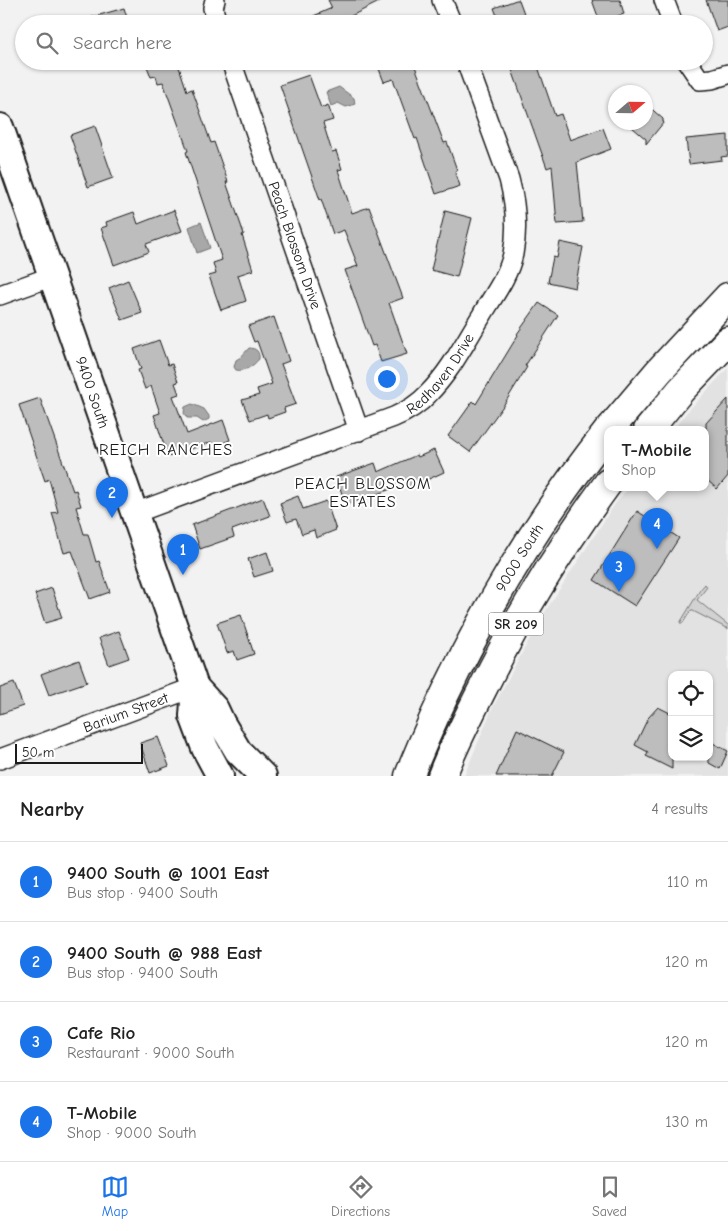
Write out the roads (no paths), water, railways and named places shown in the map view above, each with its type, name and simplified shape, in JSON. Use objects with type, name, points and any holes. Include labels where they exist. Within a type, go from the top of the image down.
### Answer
[{"type":"main road","name":"9400 South","points":[[0,127],[195,687],[193,716],[205,748],[220,776]]},
{"type":"main road","name":"9000 South","points":[[613,426],[659,370],[728,297]]},
{"type":"main road","points":[[651,426],[681,390],[728,340]]},
{"type":"main road","name":"9000 South","points":[[409,776],[429,726],[456,670],[504,584],[544,518],[604,438]]},
{"type":"main road","name":"9000 South","points":[[442,776],[469,716],[514,627],[558,555],[604,489]]},
{"type":"main road","name":"9400 South","points":[[195,687],[215,709],[238,751],[263,776]]},
{"type":"street","points":[[215,0],[213,8],[215,15]]},
{"type":"street","points":[[442,0],[448,15]]},
{"type":"street","points":[[664,0],[670,15]]},
{"type":"street","name":"Peach Blossom Drive","points":[[233,70],[359,430]]},
{"type":"street","name":"Redhaven Drive","points":[[135,513],[359,430],[413,408],[439,383],[449,370],[505,277],[513,256],[516,217],[509,179],[469,70]]},
{"type":"street","points":[[693,70],[700,80],[712,79],[728,74]]},
{"type":"street","points":[[0,295],[53,276]]},
{"type":"street","name":"Barium Street","points":[[0,759],[195,687]]},
{"type":"place","name":"9400 South @ 988 East","points":[[112,518]]},
{"type":"place","name":"T-Mobile","points":[[657,549]]},
{"type":"place","name":"9400 South @ 1001 East","points":[[183,575]]},
{"type":"place","name":"Cafe Rio","points":[[619,592]]},
{"type":"district","name":"REICH RANCHES","points":[[166,449]]},
{"type":"district","name":"PEACH BLOSSOM ESTATES","points":[[363,492]]}]
